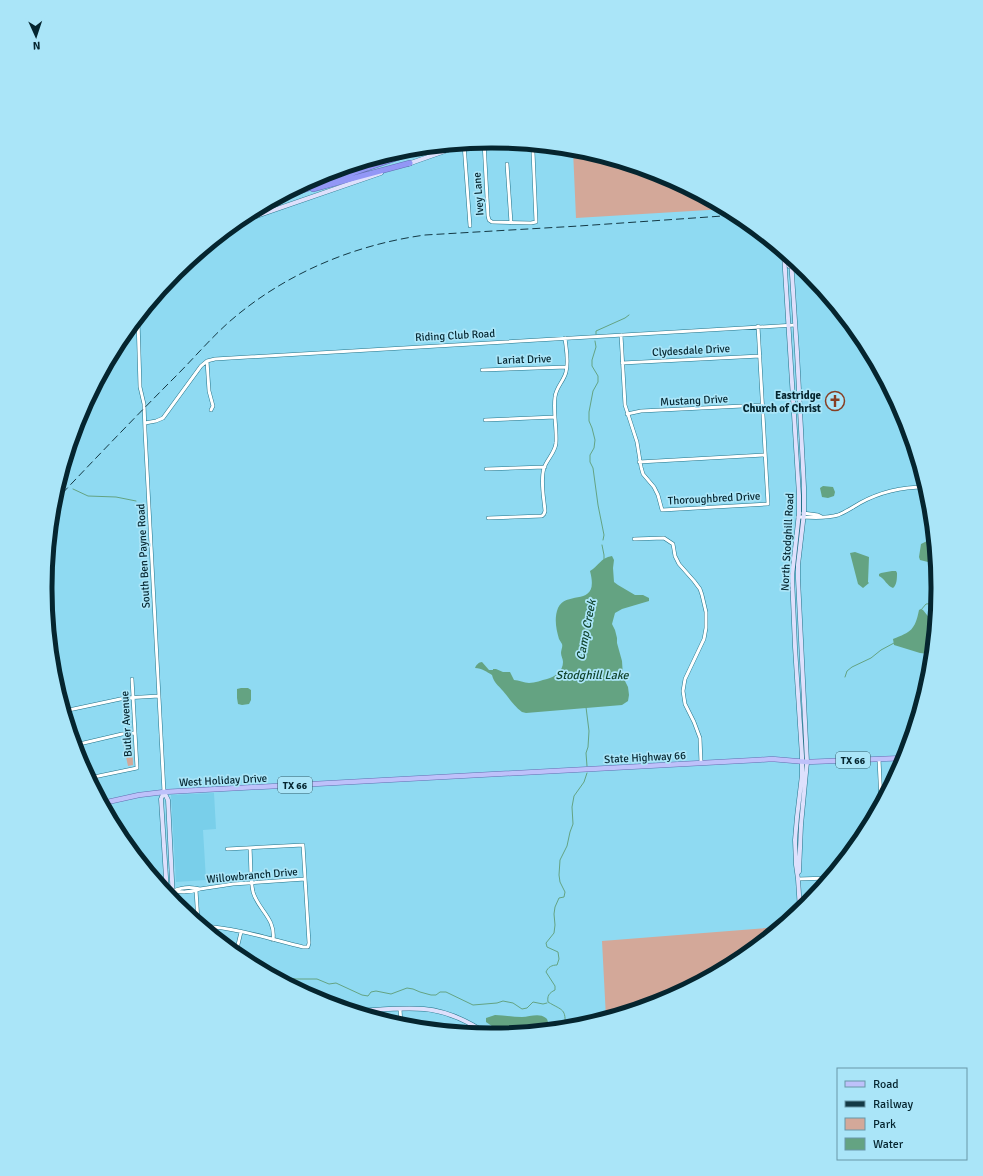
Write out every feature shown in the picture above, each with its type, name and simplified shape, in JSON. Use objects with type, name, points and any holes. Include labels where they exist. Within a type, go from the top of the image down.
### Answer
[{"type":"highway","points":[[316,185],[388,161]]},
{"type":"highway","points":[[301,192],[306,192],[410,163]]},
{"type":"main road","points":[[260,215],[444,151]]},
{"type":"main road","name":"North Stodghill Road","points":[[785,261],[799,494],[792,581],[804,762]]},
{"type":"main road","points":[[785,266],[790,266]]},
{"type":"main road","name":"North Stodghill Road","points":[[791,267],[804,487],[804,515],[798,565],[804,762],[798,879],[799,901]]},
{"type":"main road","name":"TX 66","points":[[804,762],[897,758]]},
{"type":"main road","name":"State Highway 66","points":[[489,775],[772,759],[804,762]]},
{"type":"main road","name":"West Holiday Drive","points":[[108,802],[164,792],[489,775]]},
{"type":"main road","points":[[164,792],[168,800],[173,891]]},
{"type":"main road","points":[[164,792],[161,800],[166,884]]},
{"type":"main road","points":[[163,829],[170,829]]},
{"type":"main road","points":[[370,1010],[423,1009],[437,1011],[462,1019],[478,1028]]},
{"type":"street","name":"Ivey Lane","points":[[484,148],[488,218],[492,222],[536,222],[533,152]]},
{"type":"street","points":[[464,149],[470,226]]},
{"type":"street","points":[[507,164],[511,223]]},
{"type":"street","name":"Riding Club Road","points":[[207,361],[215,358],[795,325]]},
{"type":"street","points":[[621,335],[624,398],[627,414],[637,442],[639,462],[765,455],[758,326]]},
{"type":"street","name":"South Ben Payne Road","points":[[138,327],[140,387],[144,404],[164,792]]},
{"type":"street","points":[[488,518],[542,516],[544,514],[542,479],[545,467],[554,450],[556,442],[555,395],[564,378],[567,367],[565,338]]},
{"type":"street","name":"Clydesdale Drive","points":[[622,363],[760,356]]},
{"type":"street","points":[[145,423],[163,418],[207,361]]},
{"type":"street","points":[[207,361],[209,391],[213,406],[211,410]]},
{"type":"street","name":"Lariat Drive","points":[[482,370],[567,367]]},
{"type":"street","name":"Mustang Drive","points":[[627,414],[641,411],[762,405]]},
{"type":"street","points":[[485,420],[555,417]]},
{"type":"street","name":"Thoroughbred Drive","points":[[639,462],[643,474],[656,491],[662,510],[768,504],[765,455]]},
{"type":"street","points":[[486,469],[545,467]]},
{"type":"street","points":[[798,515],[822,517],[839,514],[886,492],[905,488],[919,487]]},
{"type":"street","points":[[634,539],[664,538],[673,544],[675,556],[679,564],[694,581],[702,595],[706,612],[706,628],[704,638],[685,679],[683,691],[685,704],[700,738],[701,763]]},
{"type":"street","name":"Butler Avenue","points":[[95,777],[137,768],[132,680]]},
{"type":"street","points":[[69,710],[125,698],[159,696]]},
{"type":"street","points":[[80,744],[135,733]]},
{"type":"street","points":[[879,759],[881,792]]},
{"type":"street","points":[[212,927],[303,947],[308,947],[309,943],[302,845],[227,849]]},
{"type":"street","points":[[250,848],[254,892],[257,901],[270,920],[273,940]]},
{"type":"street","points":[[798,879],[822,878]]},
{"type":"street","name":"Willowbranch Drive","points":[[174,891],[181,893],[193,892],[233,884],[305,880]]},
{"type":"street","points":[[197,890],[198,914]]},
{"type":"street","points":[[238,946],[241,932]]},
{"type":"street","points":[[400,1009],[401,1018]]},
{"type":"shaded area","points":[[214,793],[216,829],[203,830],[206,880],[176,882],[171,795]]},
{"type":"green space","points":[[573,156],[605,163],[660,182],[715,210],[576,218]]},
{"type":"green space","points":[[132,736],[133,765],[128,766],[122,738]]},
{"type":"green space","points":[[770,928],[736,953],[711,969],[686,982],[660,994],[606,1013],[602,941]]},
{"type":"water","points":[[823,486],[833,487],[835,492],[834,496],[828,498],[822,497],[820,488]]},
{"type":"water","points":[[928,541],[930,561],[920,560],[921,544]]},
{"type":"water","points":[[855,552],[869,557],[869,583],[863,588],[858,584],[850,553]]},
{"type":"water","name":"Stodghill Lake","points":[[612,556],[614,560],[614,582],[635,595],[643,595],[649,598],[649,601],[622,609],[615,613],[612,624],[615,630],[622,661],[623,677],[628,687],[628,701],[622,705],[526,713],[522,712],[496,684],[492,675],[475,667],[482,662],[489,670],[496,669],[503,672],[510,672],[514,680],[527,683],[550,678],[556,675],[563,665],[561,653],[562,644],[559,639],[556,624],[558,608],[562,603],[568,600],[587,594],[592,583],[590,571],[602,560]]},
{"type":"water","points":[[896,571],[897,573],[896,583],[893,588],[879,576],[881,573]]},
{"type":"water","points":[[919,610],[923,610],[930,619],[926,654],[894,645],[893,639],[908,632],[914,626]]},
{"type":"water","points":[[248,688],[251,690],[251,700],[249,704],[238,704],[237,689]]},
{"type":"water","points":[[495,1015],[522,1017],[538,1015],[547,1019],[548,1022],[547,1024],[495,1028],[486,1022],[486,1018]]},
{"type":"waterway","name":"Camp Creek","points":[[596,334],[596,331],[629,315]]},
{"type":"waterway","name":"Camp Creek","points":[[595,341],[596,347],[592,360],[592,366],[598,376],[598,382],[593,391],[589,412],[589,421],[595,440],[594,448],[590,455],[590,462],[593,468],[604,535],[603,540]]},
{"type":"waterway","points":[[73,489],[88,496],[116,497],[136,501]]},
{"type":"waterway","name":"Camp Creek","points":[[602,545],[604,560]]},
{"type":"waterway","points":[[921,610],[926,604],[930,604]]},
{"type":"waterway","points":[[845,677],[847,671],[852,667],[871,658],[881,650],[894,643]]},
{"type":"waterway","name":"Camp Creek","points":[[586,707],[589,731],[586,753],[587,766]]},
{"type":"waterway","name":"Camp Creek","points":[[565,1021],[564,1013],[548,1002],[548,996],[555,990],[555,986],[546,972],[553,965],[557,965],[559,959],[558,952],[547,947],[546,943],[554,933],[555,907],[559,898],[564,897],[565,892],[560,882],[560,860],[567,846],[573,824],[572,807],[574,796],[584,782],[587,773]]},
{"type":"waterway","points":[[281,974],[288,977]]},
{"type":"waterway","points":[[289,978],[317,979],[329,984],[336,983],[362,995],[368,996],[371,992],[376,991],[391,994],[407,988],[431,995],[446,992],[473,1005],[503,1001],[513,1003],[522,1009],[527,1008],[533,1002],[543,1004],[547,1003]]},
{"type":"railway","points":[[62,494],[229,322],[250,305],[273,290],[296,276],[321,264],[372,246],[425,235],[725,216]]},
{"type":"place","name":"Eastridge Church of Christ","points":[[835,401]]}]
